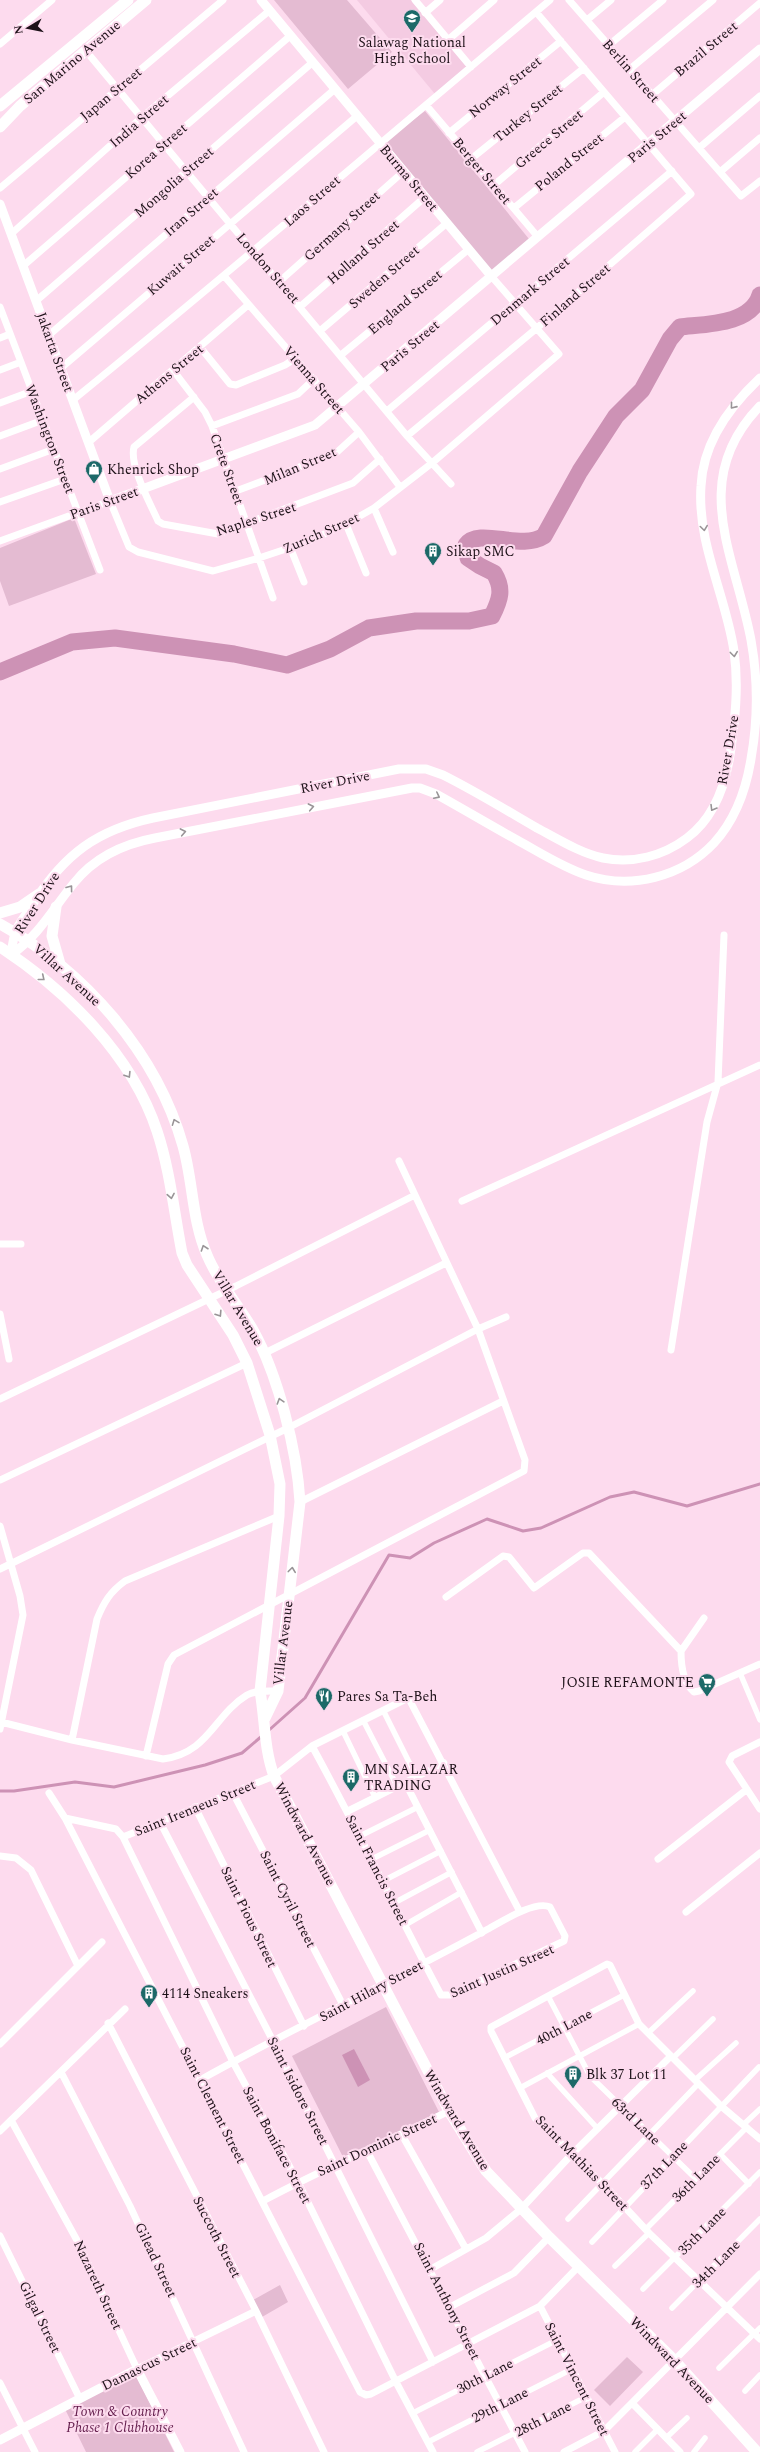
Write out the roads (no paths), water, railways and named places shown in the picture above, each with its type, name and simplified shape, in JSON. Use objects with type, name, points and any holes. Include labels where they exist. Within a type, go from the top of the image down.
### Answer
[{"type":"main road","name":"San Marino Avenue","points":[[0,106],[128,0]]},
{"type":"main road","name":"San Marino Avenue","points":[[0,126],[7,117],[146,0]]},
{"type":"main road","points":[[0,913],[20,907],[40,894]]},
{"type":"main road","points":[[56,907],[52,936],[60,965]]},
{"type":"main road","name":"Villar Avenue","points":[[0,924],[30,941],[60,965],[101,1004],[144,1062],[166,1099],[184,1148],[203,1246],[227,1290],[252,1328],[265,1353],[288,1428],[299,1482],[300,1502],[278,1691],[265,1718]]},
{"type":"main road","name":"Villar Avenue","points":[[0,948],[56,989],[86,1018],[119,1060],[133,1082],[156,1129],[164,1153],[182,1252],[187,1265],[233,1335],[247,1363],[270,1435],[280,1484],[260,1691],[265,1718]]},
{"type":"main road","name":"Windward Avenue","points":[[265,1718],[268,1753],[273,1772],[449,2111],[486,2171],[521,2209],[674,2360],[758,2452]]},
{"type":"street","points":[[0,44],[52,0]]},
{"type":"street","name":"Japan Street","points":[[0,188],[223,0]]},
{"type":"street","name":"Burma Street","points":[[261,0],[514,304],[559,354]]},
{"type":"street","points":[[415,0],[470,67]]},
{"type":"street","points":[[425,12],[440,0]]},
{"type":"street","points":[[448,40],[494,0]]},
{"type":"street","name":"Laos Street","points":[[72,400],[225,277],[380,142],[550,0]]},
{"type":"street","name":"Berlin Street","points":[[569,0],[741,196],[760,181]]},
{"type":"street","points":[[587,20],[611,0]]},
{"type":"street","points":[[609,45],[663,0]]},
{"type":"street","points":[[630,69],[712,0]]},
{"type":"street","name":"Brazil Street","points":[[652,95],[760,4]]},
{"type":"street","name":"India Street","points":[[11,234],[141,118],[269,10]]},
{"type":"street","name":"Finland Street","points":[[407,436],[537,328],[691,194],[536,12]]},
{"type":"street","name":"Korea Street","points":[[23,266],[290,36]]},
{"type":"street","name":"Norway Street","points":[[450,133],[561,41]]},
{"type":"street","name":"Paris Street","points":[[0,540],[224,460],[315,425],[760,49]]},
{"type":"street","name":"London Street","points":[[86,51],[253,252],[301,306],[407,436],[451,484]]},
{"type":"street","name":"Mongolia Street","points":[[36,301],[313,62]]},
{"type":"street","name":"Turkey Street","points":[[471,159],[584,68]]},
{"type":"street","name":"Iran Street","points":[[49,335],[335,89]]},
{"type":"street","name":"Greece Street","points":[[494,185],[604,92]]},
{"type":"street","points":[[699,148],[760,96]]},
{"type":"street","name":"Berger Street","points":[[426,105],[538,237]]},
{"type":"street","name":"Kuwait Street","points":[[61,368],[357,116]]},
{"type":"street","name":"Poland Street","points":[[514,208],[625,117]]},
{"type":"street","points":[[720,172],[760,138]]},
{"type":"street","name":"Germany Street","points":[[280,281],[404,171]]},
{"type":"street","name":"Denmark Street","points":[[387,410],[672,171]]},
{"type":"street","name":"Holland Street","points":[[301,306],[425,197]]},
{"type":"street","name":"Jakarta Street","points":[[0,204],[110,501]]},
{"type":"street","name":"Sweden Street","points":[[321,330],[447,223]]},
{"type":"street","name":"England Street","points":[[341,355],[469,249]]},
{"type":"street","name":"Vienna Street","points":[[225,277],[359,432],[400,487]]},
{"type":"street","name":"Athens Street","points":[[89,442],[248,305]]},
{"type":"street","name":"Washington Street","points":[[0,307],[100,570]]},
{"type":"street","points":[[0,338],[10,334]]},
{"type":"street","points":[[200,347],[230,384],[236,385],[285,365],[296,358]]},
{"type":"street","name":"Zurich Street","points":[[110,501],[129,547],[138,552],[214,571],[259,558],[346,524],[374,508],[432,463],[559,354]]},
{"type":"street","points":[[0,370],[21,362]]},
{"type":"street","name":"Crete Street","points":[[173,370],[194,397],[212,426],[273,598]]},
{"type":"street","name":"River Drive","points":[[11,955],[15,932],[40,894],[68,859],[91,840],[117,827],[153,818],[408,768],[426,769],[443,775],[556,838],[595,856],[614,859],[634,859],[657,854],[679,843],[702,824],[718,800],[728,766],[736,708],[734,651],[710,561],[703,523],[700,491],[704,466],[715,433],[724,418],[760,378]]},
{"type":"street","points":[[212,426],[298,394],[314,379]]},
{"type":"street","points":[[0,403],[32,391]]},
{"type":"street","name":"Naples Street","points":[[194,397],[134,447],[132,454],[143,489],[158,521],[163,524],[212,534],[246,524],[353,483],[380,459]]},
{"type":"street","name":"River Drive","points":[[11,955],[30,941],[74,882],[92,865],[112,852],[132,843],[412,788],[420,788],[436,794],[560,864],[595,878],[621,881],[649,879],[674,871],[699,856],[721,834],[734,814],[745,785],[753,750],[756,706],[754,662],[747,621],[725,536],[720,486],[723,471],[735,439],[760,406]]},
{"type":"street","points":[[0,436],[43,420]]},
{"type":"street","name":"Milan Street","points":[[236,491],[336,453],[359,432]]},
{"type":"street","points":[[0,469],[54,449]]},
{"type":"street","points":[[0,502],[65,479]]},
{"type":"street","points":[[374,508],[393,552]]},
{"type":"street","points":[[346,524],[366,573]]},
{"type":"street","points":[[290,547],[304,582]]},
{"type":"street","points":[[671,1350],[707,1122],[718,1082],[724,936]]},
{"type":"street","points":[[462,1201],[588,1145],[718,1082],[760,1065]]},
{"type":"street","points":[[146,1756],[170,1659],[524,1471],[525,1460],[478,1329],[399,1161]]},
{"type":"street","points":[[0,1399],[209,1299],[415,1194]]},
{"type":"street","points":[[0,1244],[21,1244]]},
{"type":"street","points":[[265,1353],[446,1262]]},
{"type":"street","points":[[0,1314],[9,1359]]},
{"type":"street","points":[[0,1569],[270,1435],[288,1428],[478,1329],[506,1317]]},
{"type":"street","points":[[0,1480],[247,1363]]},
{"type":"street","points":[[300,1502],[504,1401]]},
{"type":"street","points":[[72,1740],[98,1619],[104,1602],[114,1589],[125,1581],[278,1516]]},
{"type":"street","points":[[0,1526],[23,1615],[0,1725],[163,1759],[174,1757],[194,1749],[234,1706],[248,1695],[260,1691],[278,1691]]},
{"type":"street","points":[[446,1597],[503,1556],[509,1557],[534,1588],[583,1553],[588,1553],[681,1651],[684,1676],[694,1692],[759,1666]]},
{"type":"street","points":[[681,1651],[704,1618]]},
{"type":"street","points":[[740,1673],[760,1720]]},
{"type":"street","name":"Saint Irenaeus Street","points":[[65,1818],[116,1829],[123,1837],[233,1793],[273,1772],[312,1746],[406,1699],[409,1699],[444,1763]]},
{"type":"street","points":[[383,1710],[416,1776]]},
{"type":"street","points":[[363,1720],[397,1786]]},
{"type":"street","points":[[343,1731],[375,1797]]},
{"type":"street","points":[[760,1742],[732,1756],[729,1762],[746,1790],[760,1809]]},
{"type":"street","name":"Saint Francis Street","points":[[312,1746],[348,1811],[424,1963],[442,1995]]},
{"type":"street","points":[[348,1811],[444,1763],[520,1912]]},
{"type":"street","points":[[405,1782],[482,1932]]},
{"type":"street","points":[[658,1859],[746,1790]]},
{"type":"street","points":[[49,1793],[65,1818]]},
{"type":"street","name":"Saint Cyril Street","points":[[233,1793],[343,2005]]},
{"type":"street","name":"Saint Pious Street","points":[[195,1807],[304,2026]]},
{"type":"street","points":[[360,1836],[418,1807]]},
{"type":"street","name":"Saint Clement Street","points":[[65,1818],[360,2392],[366,2395],[371,2394],[396,2382]]},
{"type":"street","name":"Saint Isidore Street","points":[[160,1822],[274,2041],[433,2362]]},
{"type":"street","points":[[372,1859],[430,1830]]},
{"type":"street","name":"Saint Boniface Street","points":[[123,1837],[232,2062],[298,2182],[396,2382],[433,2452]]},
{"type":"street","points":[[383,1881],[441,1851]]},
{"type":"street","points":[[686,1912],[760,1853]]},
{"type":"street","points":[[0,1856],[16,1858],[31,1870],[78,1966]]},
{"type":"street","points":[[394,1903],[452,1872]]},
{"type":"street","points":[[405,1925],[462,1892]]},
{"type":"street","name":"Saint Hilary Street","points":[[200,2080],[520,1912],[543,1906]]},
{"type":"street","name":"Saint Justin Street","points":[[442,1995],[450,1995],[562,1944],[565,1936],[550,1907],[543,1906]]},
{"type":"street","points":[[0,2044],[102,1942]]},
{"type":"street","name":"Saint Mathias Street","points":[[624,1995],[612,1968],[607,1964],[491,2027],[491,2031],[536,2118],[602,2183],[647,2231],[757,2331],[760,2339]]},
{"type":"street","points":[[648,2033],[692,1991]]},
{"type":"street","points":[[624,1995],[639,2024],[721,2106],[760,2139]]},
{"type":"street","name":"40th Lane","points":[[504,2058],[624,1995]]},
{"type":"street","name":"63rd Lane","points":[[548,1996],[590,2076],[695,2178]]},
{"type":"street","points":[[0,2131],[61,2072],[108,2023],[125,2009]]},
{"type":"street","points":[[431,2269],[486,2238],[521,2209],[572,2154],[713,2019]]},
{"type":"street","name":"Succoth Street","points":[[108,2023],[256,2311],[324,2452]]},
{"type":"street","points":[[520,2088],[639,2024]]},
{"type":"street","points":[[568,2219],[650,2135],[696,2082],[736,2043]]},
{"type":"street","name":"37th Lane","points":[[592,2242],[759,2067]]},
{"type":"street","name":"Gilead Street","points":[[61,2072],[130,2206],[244,2452]]},
{"type":"street","points":[[548,2073],[598,2129]]},
{"type":"street","name":"36th Lane","points":[[615,2266],[760,2109]]},
{"type":"street","name":"Saint Dominic Street","points":[[263,2201],[335,2163],[367,2151],[449,2111]]},
{"type":"street","name":"Nazareth Street","points":[[11,2120],[79,2244],[137,2368],[180,2452]]},
{"type":"street","points":[[402,2135],[466,2249]]},
{"type":"street","name":"Saint Anthony Street","points":[[367,2151],[431,2269],[514,2434],[525,2452]]},
{"type":"street","points":[[720,2154],[749,2184]]},
{"type":"street","name":"35th Lane","points":[[643,2289],[760,2172]]},
{"type":"street","name":"34th Lane","points":[[672,2308],[760,2219]]},
{"type":"street","name":"Gilgal Street","points":[[0,2236],[80,2397]]},
{"type":"street","points":[[450,2307],[514,2273],[549,2237]]},
{"type":"street","points":[[396,2382],[540,2306],[579,2266]]},
{"type":"street","points":[[564,2452],[604,2431],[729,2307],[760,2274]]},
{"type":"street","name":"Saint Vincent Street","points":[[540,2306],[615,2452]]},
{"type":"street","name":"Damascus Street","points":[[0,2440],[137,2368],[194,2343],[256,2311]]},
{"type":"street","points":[[719,2368],[757,2331]]},
{"type":"street","name":"30th Lane","points":[[413,2413],[557,2340]]},
{"type":"street","name":"29th Lane","points":[[428,2442],[572,2369]]},
{"type":"street","points":[[745,2391],[760,2375]]},
{"type":"street","points":[[0,2383],[35,2452]]},
{"type":"street","name":"28th Lane","points":[[477,2452],[586,2397]]},
{"type":"street","points":[[632,2403],[680,2452]]},
{"type":"street","points":[[666,2438],[687,2418]]},
{"type":"street","points":[[634,2452],[658,2429]]},
{"type":"street","points":[[694,2452],[705,2438]]},
{"type":"waterway","points":[[0,672],[72,642],[115,638],[234,654],[287,665],[330,649],[369,628],[416,621],[469,621],[492,616],[499,600],[499,584],[494,573],[468,558],[466,545],[472,540],[480,538],[524,541],[535,540],[544,536],[580,471],[616,416],[642,390],[670,339],[680,327],[714,323],[737,318],[755,305],[760,295]]},
{"type":"waterway","points":[[268,1731],[305,1698],[389,1555],[410,1558],[434,1543],[487,1519],[523,1531],[541,1528],[610,1497],[634,1492],[687,1506],[760,1484]]},
{"type":"waterway","points":[[0,1791],[14,1791],[75,1782],[114,1787],[205,1765],[242,1753],[262,1736]]},
{"type":"place","name":"Salawag National High School","points":[[412,33]]},
{"type":"place","name":"Khenrick Shop","points":[[94,484]]},
{"type":"place","name":"Sikap SMC","points":[[433,566]]},
{"type":"place","name":"JOSIE REFAMONTE","points":[[707,1697]]},
{"type":"place","name":"Pares Sa Ta-Beh","points":[[324,1711]]},
{"type":"place","name":"MN SALAZAR TRADING","points":[[351,1792]]},
{"type":"place","name":"4114 Sneakers","points":[[149,2008]]},
{"type":"place","name":"Blk 37 Lot 11","points":[[573,2089]]},
{"type":"park label","name":"Town & Country Phase 1 Clubhouse","points":[[120,2420]]}]
